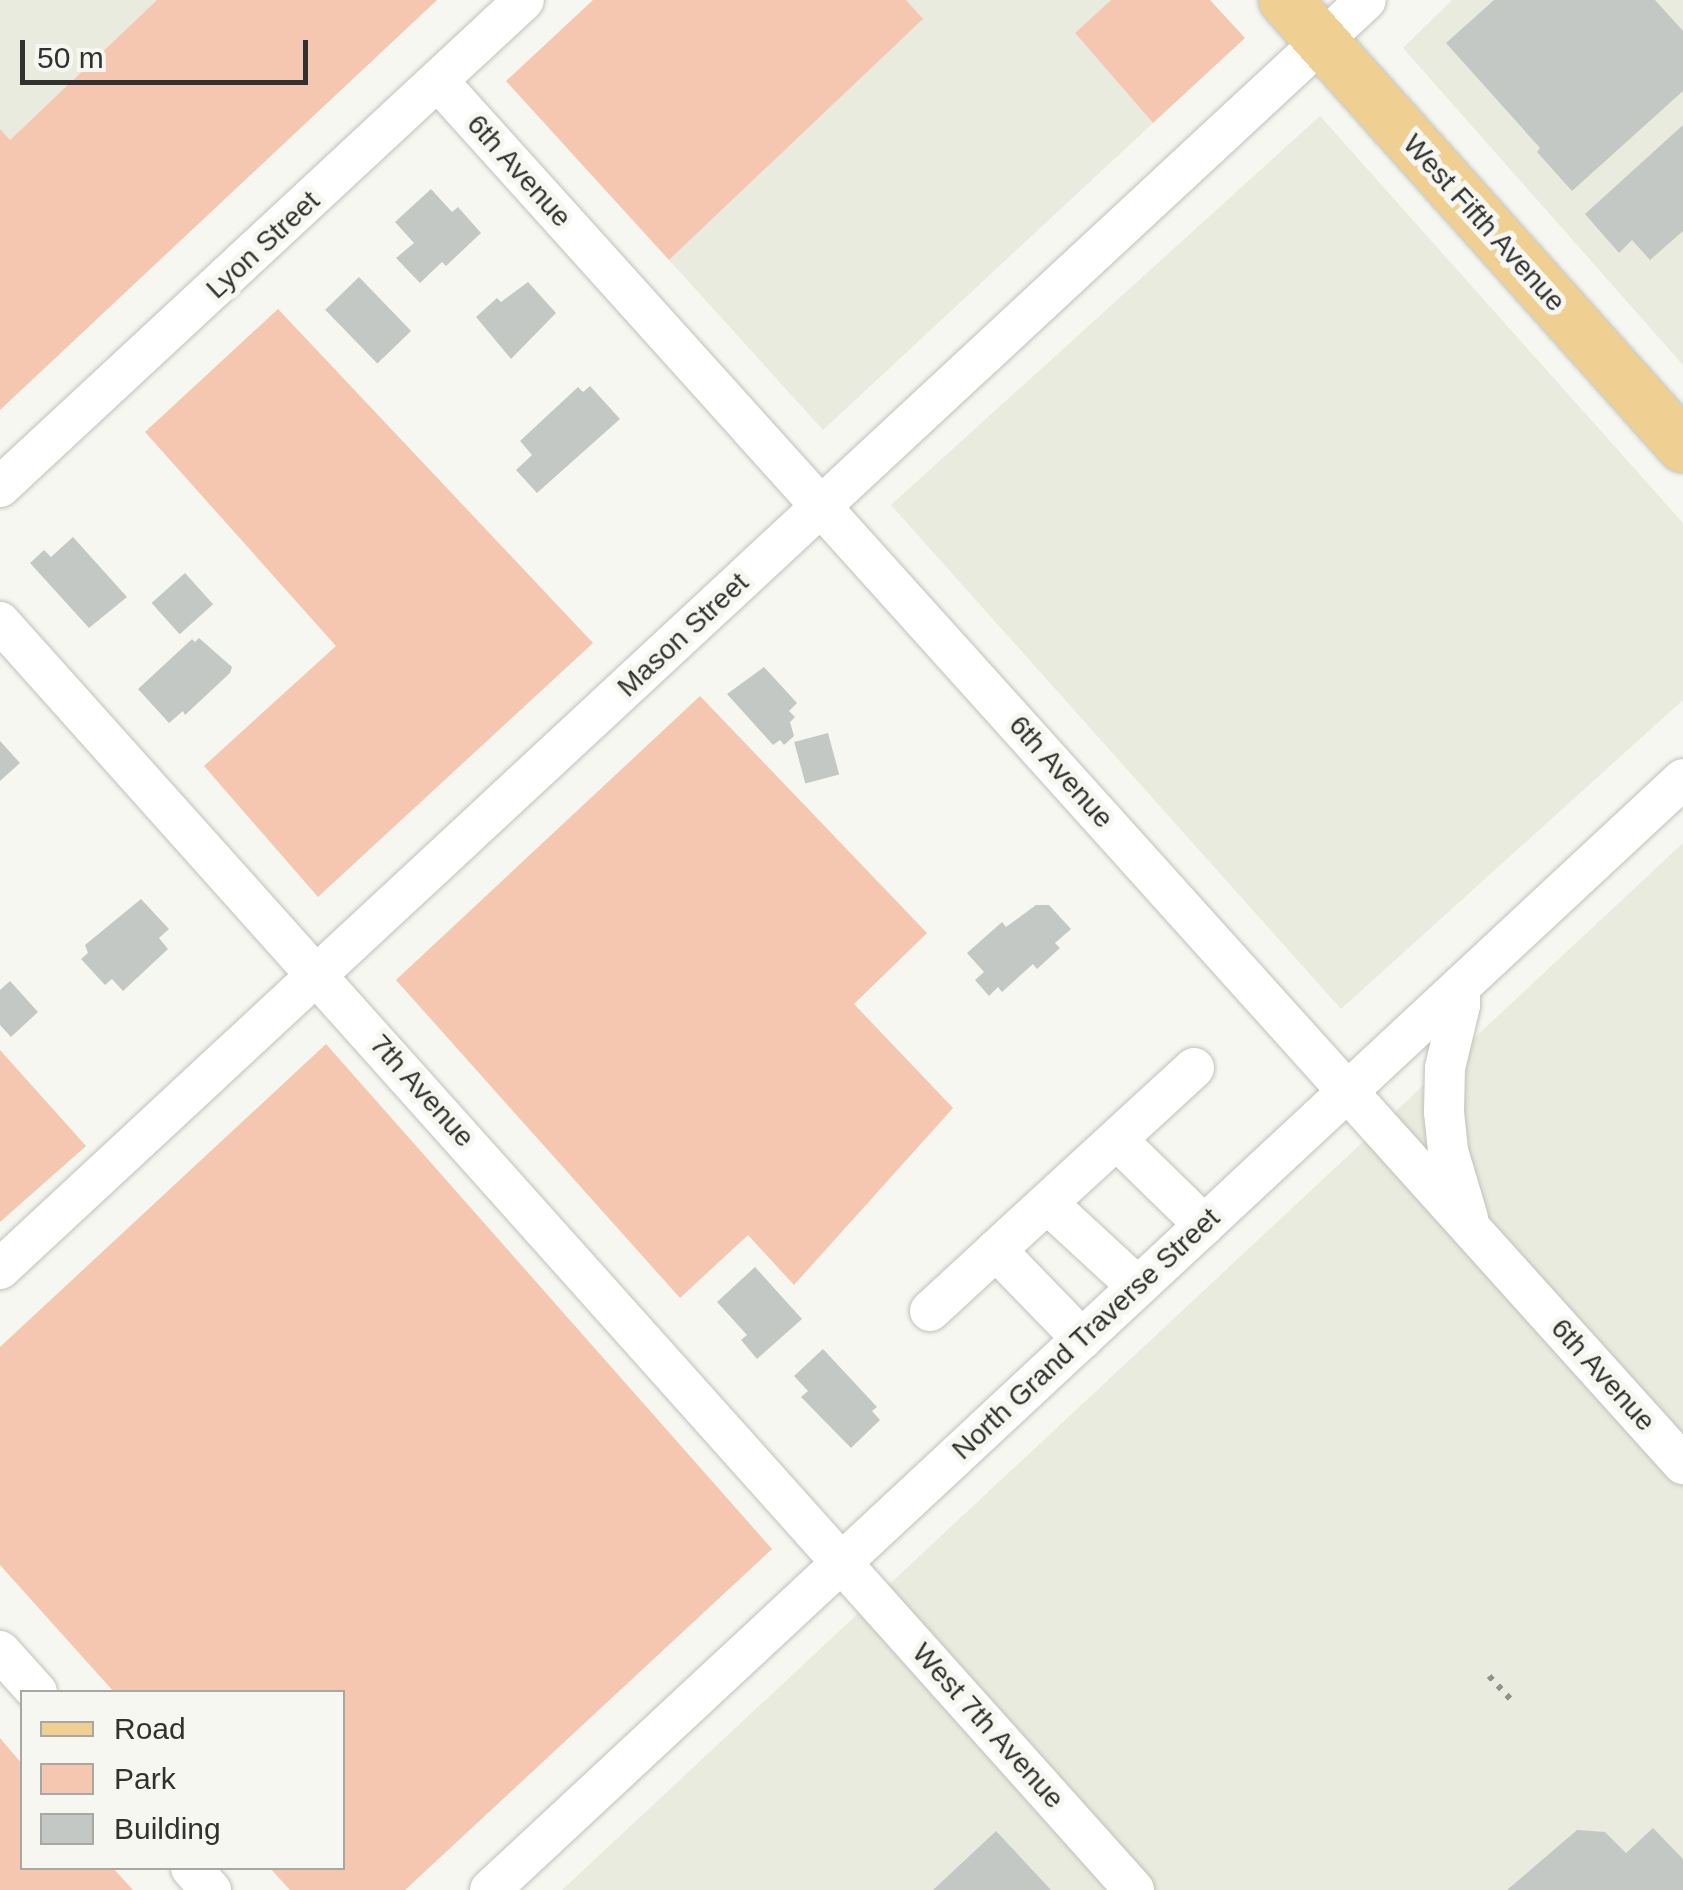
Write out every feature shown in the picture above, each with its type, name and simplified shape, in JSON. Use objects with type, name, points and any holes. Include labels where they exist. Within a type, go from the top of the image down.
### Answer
[{"type":"main road","name":"West Fifth Avenue","points":[[1285,0],[1683,446]]},
{"type":"street","name":"Lyon Street","points":[[0,487],[524,0]]},
{"type":"street","name":"Mason Street","points":[[0,1268],[1366,0]]},
{"type":"street","name":"6th Avenue","points":[[438,82],[1683,1464]]},
{"type":"street","name":"7th Avenue","points":[[0,622],[842,1562]]},
{"type":"street","name":"North Grand Traverse Street","points":[[490,1890],[1683,779]]},
{"type":"street","points":[[1460,987],[1460,1005],[1445,1068],[1444,1112],[1448,1151],[1468,1226]]},
{"type":"street","points":[[930,1310],[1194,1068]]},
{"type":"street","points":[[1117,1140],[1204,1225]]},
{"type":"street","points":[[1048,1204],[1138,1287]]},
{"type":"street","points":[[996,1250],[1082,1338]]},
{"type":"street","name":"West 7th Avenue","points":[[842,1562],[1134,1890]]},
{"type":"street","points":[[0,1651],[34,1690]]},
{"type":"street","points":[[193,1870],[211,1890]]},
{"type":"path","points":[[1489,1676],[1512,1702]]},
{"type":"shaded area","points":[[0,0],[157,0],[10,140],[0,129]]},
{"type":"shaded area","points":[[906,0],[1111,0],[1075,33],[1153,123],[823,430],[669,260],[922,20]]},
{"type":"shaded area","points":[[1452,0],[1683,0],[1683,365],[1403,48]]},
{"type":"shaded area","points":[[1320,116],[1683,523],[1683,700],[1341,1009],[891,505]]},
{"type":"shaded area","points":[[1683,843],[1683,1890],[562,1890]]},
{"type":"green space","points":[[157,0],[437,0],[0,410],[0,129],[10,140]]},
{"type":"green space","points":[[593,0],[906,0],[923,19],[669,260],[506,81]]},
{"type":"green space","points":[[1111,0],[1210,0],[1245,38],[1153,123],[1075,33]]},
{"type":"green space","points":[[278,309],[593,643],[318,897],[204,766],[336,646],[145,432]]},
{"type":"green space","points":[[700,696],[927,933],[854,1004],[953,1108],[794,1285],[748,1235],[680,1298],[396,980]]},
{"type":"green space","points":[[326,1044],[772,1549],[405,1890],[290,1890],[272,1870],[345,1870],[345,1690],[112,1690],[0,1565],[0,1347]]},
{"type":"green space","points":[[0,1050],[86,1146],[0,1222]]},
{"type":"green space","points":[[0,1738],[20,1762],[20,1870],[115,1870],[133,1890],[0,1890]]},
{"type":"building","points":[[1494,0],[1655,0],[1683,31],[1683,91],[1572,191],[1537,152],[1540,148],[1446,43]]},
{"type":"building","points":[[1683,125],[1683,231],[1650,260],[1632,240],[1619,253],[1585,214]]},
{"type":"building","points":[[431,189],[452,212],[458,207],[481,233],[446,266],[442,262],[420,283],[396,258],[414,243],[395,222]]},
{"type":"building","points":[[359,277],[411,331],[377,364],[325,310]]},
{"type":"building","points":[[528,282],[556,313],[511,359],[476,317],[497,298],[501,302]]},
{"type":"building","points":[[590,386],[620,419],[537,493],[516,470],[532,455],[520,441],[578,387],[583,392]]},
{"type":"building","points":[[73,537],[127,597],[89,628],[30,563],[44,550],[51,557]]},
{"type":"building","points":[[185,573],[213,604],[180,634],[152,603]]},
{"type":"building","points":[[199,638],[232,667],[230,673],[185,715],[183,711],[169,723],[138,689],[192,639],[195,642]]},
{"type":"building","points":[[764,667],[797,703],[789,711],[795,717],[790,722],[794,736],[784,745],[780,740],[773,745],[727,694]]},
{"type":"building","points":[[828,733],[839,775],[805,784],[794,742]]},
{"type":"building","points":[[0,741],[20,763],[0,781]]},
{"type":"building","points":[[141,899],[169,929],[159,938],[168,949],[123,991],[112,979],[105,985],[81,959],[88,953],[85,945]]},
{"type":"building","points":[[1036,905],[1049,905],[1071,929],[1055,943],[1060,948],[1037,969],[1033,964],[1002,992],[998,987],[989,996],[975,980],[984,972],[967,953],[1002,922],[1006,927]]},
{"type":"building","points":[[10,981],[38,1012],[11,1037],[0,1025],[0,990]]},
{"type":"building","points":[[755,1267],[802,1319],[757,1359],[741,1340],[747,1335],[717,1302]]},
{"type":"building","points":[[823,1349],[877,1407],[872,1411],[880,1420],[851,1448],[801,1397],[808,1391],[794,1376]]},
{"type":"building","points":[[1653,1828],[1683,1859],[1683,1890],[1507,1890],[1577,1830],[1605,1832],[1626,1853]]},
{"type":"building","points":[[996,1831],[1051,1890],[933,1890]]}]
